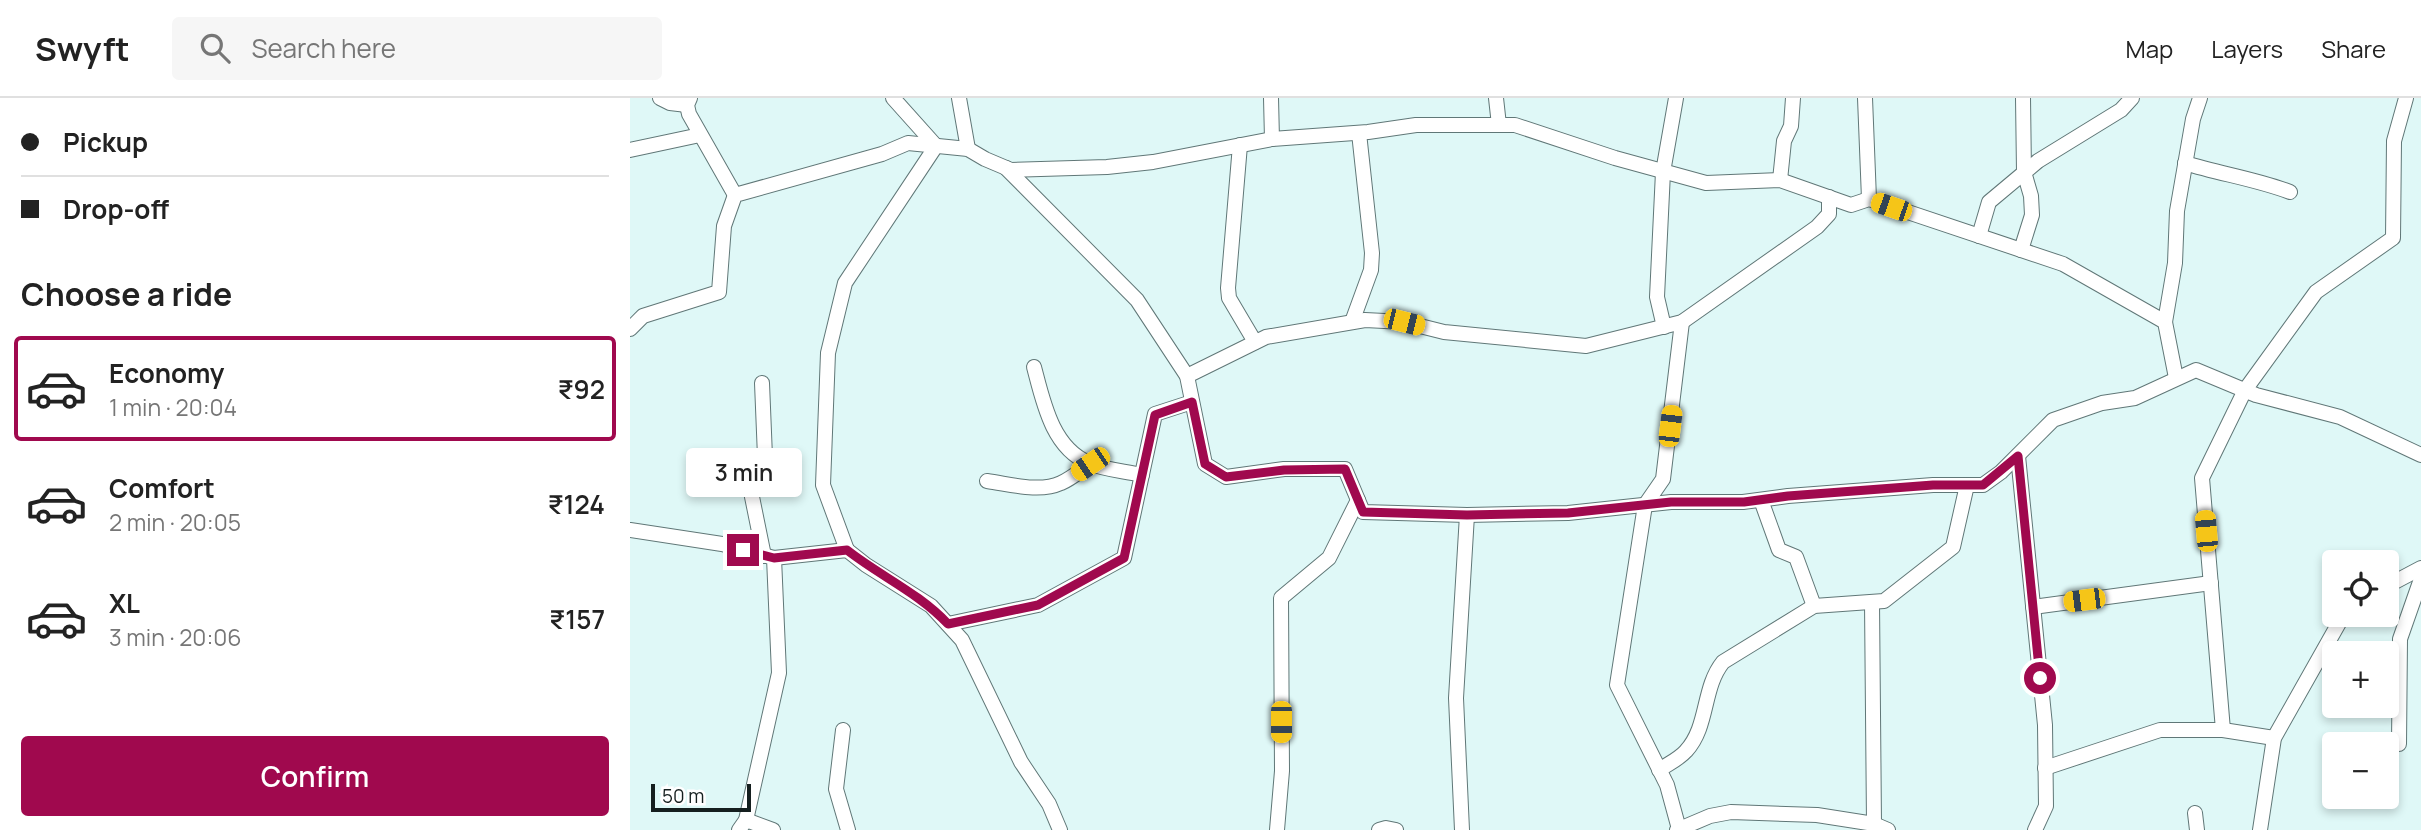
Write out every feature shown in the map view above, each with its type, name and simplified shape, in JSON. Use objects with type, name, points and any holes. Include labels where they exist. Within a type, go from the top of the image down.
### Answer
[{"type":"street","points":[[630,328],[643,316],[719,292],[724,226],[735,195],[689,114],[689,101],[670,103],[660,98]]},
{"type":"street","points":[[893,98],[936,146]]},
{"type":"street","points":[[959,98],[968,149]]},
{"type":"street","points":[[1272,98],[1272,139]]},
{"type":"street","points":[[1496,98],[1499,125]]},
{"type":"street","points":[[1664,327],[1657,297],[1663,172],[1676,98]]},
{"type":"street","points":[[1780,180],[1784,141],[1791,126],[1793,98]]},
{"type":"street","points":[[1865,98],[1869,199]]},
{"type":"street","points":[[2021,250],[2032,215],[2031,196],[2024,173],[2023,98]]},
{"type":"street","points":[[1979,236],[1989,202],[2038,161],[2121,110],[2132,98]]},
{"type":"street","points":[[2176,378],[2165,321],[2175,263],[2176,211],[2193,119],[2200,98]]},
{"type":"street","points":[[2223,730],[2202,478],[2245,390],[2316,292],[2393,238],[2394,141],[2406,98]]},
{"type":"street","points":[[1006,169],[1118,166],[1153,162],[1272,139],[1359,133],[1416,125],[1515,125],[1706,183],[1780,180],[1851,205],[1869,199],[2063,264],[2165,321]]},
{"type":"street","points":[[1352,322],[1371,270],[1372,253],[1359,133]]},
{"type":"street","points":[[630,150],[700,135]]},
{"type":"street","points":[[735,195],[882,154],[908,143],[968,149],[1006,169],[1137,300],[1187,376],[1205,464],[1226,477],[1284,470],[1345,469],[1363,512],[1467,515],[1568,513],[1671,502],[1744,502],[1933,485],[1983,485],[2018,456],[2053,420],[2102,403],[2135,398],[2196,370],[2284,403],[2340,417],[2421,455]]},
{"type":"street","points":[[1240,145],[1228,288],[1229,298],[1255,342]]},
{"type":"street","points":[[936,146],[845,283],[828,353],[823,485],[847,550],[931,606],[962,640],[1021,762],[1049,804],[1060,830]]},
{"type":"street","points":[[2185,163],[2224,175],[2264,182],[2290,192]]},
{"type":"street","points":[[1187,376],[1266,337],[1364,320],[1404,322],[1444,332],[1586,346],[1682,322],[1828,218],[1829,197]]},
{"type":"street","points":[[1682,322],[1663,479],[1645,505],[1617,685],[1667,785],[1678,829],[1710,816],[1731,812],[1817,815],[1881,827],[1872,602]]},
{"type":"street","points":[[1034,367],[1050,423],[1078,457],[1090,464],[1142,475]]},
{"type":"street","points":[[762,383],[765,457],[764,463],[750,476],[749,482],[769,557],[779,673],[742,825],[773,830]]},
{"type":"street","points":[[948,624],[1038,605],[1124,558],[1155,415],[1192,402]]},
{"type":"street","points":[[2018,456],[2045,725],[2046,806],[2035,830]]},
{"type":"street","points":[[987,481],[1048,487],[1062,483],[1090,464]]},
{"type":"street","points":[[1659,770],[1688,749],[1701,726],[1714,673],[1723,662],[1814,606],[1884,601],[1953,547],[1967,485]]},
{"type":"street","points":[[1277,830],[1282,771],[1281,598],[1329,558],[1358,500]]},
{"type":"street","points":[[1761,500],[1779,550],[1796,557],[1814,606]]},
{"type":"street","points":[[1462,830],[1456,698],[1467,515]]},
{"type":"street","points":[[630,530],[722,544],[769,557],[847,550]]},
{"type":"street","points":[[2399,580],[2421,568]]},
{"type":"street","points":[[2399,744],[2400,639],[2421,579]]},
{"type":"street","points":[[2033,607],[2211,583]]},
{"type":"street","points":[[2260,830],[2274,738],[2337,627]]},
{"type":"street","points":[[843,730],[836,789],[848,830]]},
{"type":"street","points":[[2045,768],[2160,730],[2223,730],[2274,738]]},
{"type":"street","points":[[2195,813],[2197,830]]},
{"type":"street","points":[[1379,830],[1396,830]]},
{"type":"route","points":[[743,550],[774,558],[847,550],[931,606],[948,624],[1038,605],[1124,558],[1155,415],[1192,402],[1205,464],[1226,477],[1284,470],[1345,469],[1363,512],[1467,515],[1568,513],[1671,502],[1744,502],[1841,491],[1933,485],[1983,485],[2018,456],[2040,678]]}]
